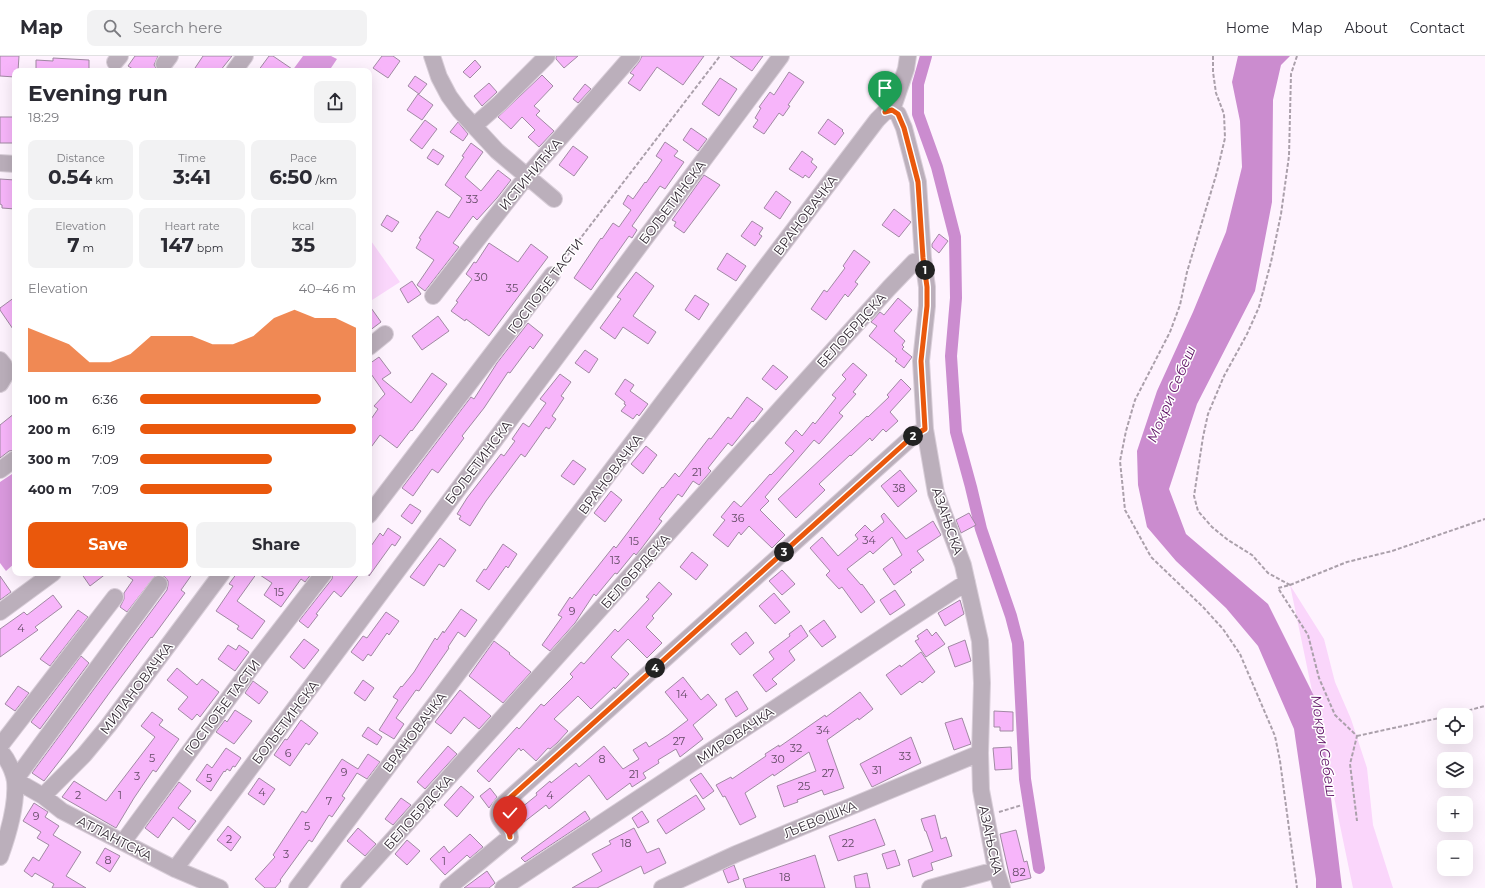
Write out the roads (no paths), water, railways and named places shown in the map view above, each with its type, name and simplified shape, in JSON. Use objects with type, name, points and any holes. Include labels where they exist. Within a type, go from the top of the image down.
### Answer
[{"type":"street","points":[[236,68],[245,56]]},
{"type":"street","points":[[432,56],[439,77],[449,96],[474,126],[497,151],[554,199]]},
{"type":"street","points":[[474,126],[547,56]]},
{"type":"street","name":"ИСТИНИЋКА","points":[[433,296],[527,176],[632,56]]},
{"type":"street","name":"БОЉЕТИНСКА","points":[[176,869],[781,56]]},
{"type":"street","points":[[892,110],[906,69],[908,56]]},
{"type":"street","name":"АЗАЊСКА","points":[[892,110],[898,114],[904,128],[918,182],[923,258],[927,287],[927,306],[921,361],[925,429],[936,493],[956,545],[967,582],[980,641],[982,662],[980,753],[981,790],[996,870],[1002,888]]},
{"type":"street","name":"ВРАНОВАЧКА","points":[[297,888],[494,625],[877,120],[885,112],[892,110]]},
{"type":"street","points":[[0,163],[12,164]]},
{"type":"street","name":"БЕЛОБРДСКА","points":[[349,888],[889,288],[914,262],[923,258]]},
{"type":"street","name":"ГОСПОЂЕ ТАСТИ","points":[[372,510],[552,275]]},
{"type":"street","points":[[372,344],[385,334]]},
{"type":"street","points":[[0,360],[4,365],[6,374],[0,384]]},
{"type":"street","points":[[448,888],[510,837],[510,833],[498,816],[498,811],[501,806],[913,436],[925,429]]},
{"type":"street","points":[[0,470],[12,461]]},
{"type":"street","points":[[0,612],[49,576]]},
{"type":"street","name":"МИЛАНОВАЧКА","points":[[43,796],[84,755],[108,726],[220,576]]},
{"type":"street","name":"ГОСПОЂЕ ТАСТИ","points":[[123,842],[322,576]]},
{"type":"street","name":"МИРОВАЧКА","points":[[503,888],[967,582]]},
{"type":"street","points":[[15,780],[159,584]]},
{"type":"street","points":[[0,746],[115,596]]},
{"type":"street","points":[[0,750],[10,764],[15,780],[11,819],[0,857]]},
{"type":"street","name":"ЉЕВОШКА","points":[[662,888],[736,854],[980,753]]},
{"type":"street","name":"АТЛАНТСКА","points":[[15,780],[43,796],[62,811],[176,869],[220,888]]},
{"type":"street","points":[[930,888],[996,870]]},
{"type":"water","name":"Мокри Себеш","points":[[1238,56],[1290,56],[1281,65],[1273,100],[1272,202],[1255,291],[1197,404],[1169,489],[1186,534],[1268,604],[1320,708],[1342,888],[1316,888],[1316,879],[1294,729],[1258,646],[1226,608],[1176,561],[1147,527],[1138,485],[1137,451],[1157,391],[1193,312],[1226,232],[1242,167],[1240,121],[1232,82]]},
{"type":"waterway","points":[[926,56],[918,84],[918,114],[937,167],[955,237],[956,298],[951,356],[956,432],[981,529],[1011,616],[1018,643],[1025,779],[1039,868]]}]
